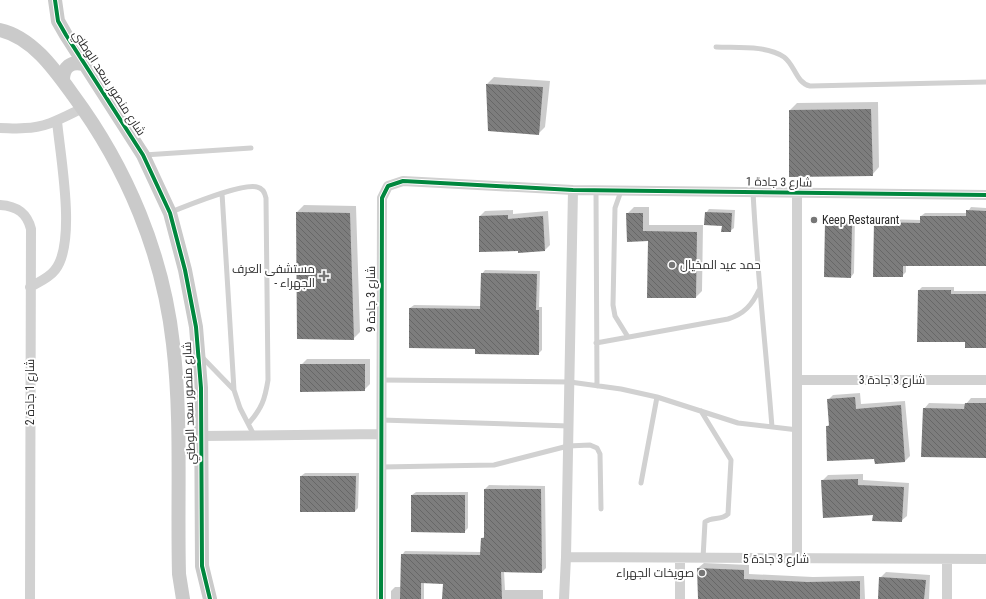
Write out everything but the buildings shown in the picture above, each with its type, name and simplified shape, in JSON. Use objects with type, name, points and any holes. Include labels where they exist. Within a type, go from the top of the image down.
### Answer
[{"type":"street","name":"شارع منصور سعد الوطني","points":[[55,0],[58,21],[83,64],[143,155],[170,213],[185,270],[196,327],[198,353],[201,436],[202,566],[210,599]]},
{"type":"street","name":"شارع منصور سعد الوطني","points":[[0,30],[20,38],[40,54],[63,80],[83,108],[122,173],[147,228],[162,281],[173,344],[178,405],[179,574],[183,599]]},
{"type":"street","points":[[63,80],[66,68],[70,64],[83,64]]},
{"type":"street","points":[[0,128],[25,128],[57,121],[83,108]]},
{"type":"street","points":[[30,287],[48,277],[56,269],[62,258],[67,236],[57,121]]},
{"type":"street","name":"شارع 3 جادة 9","points":[[381,599],[380,420],[382,198],[388,186],[403,180],[573,190]]},
{"type":"street","points":[[564,599],[570,382],[573,190]]},
{"type":"street","name":"شارع 3 جادة 1","points":[[573,190],[986,195]]},
{"type":"street","name":"شارع 3 جادة 1","points":[[797,192],[797,559]]},
{"type":"street","name":"شارع 1 جادة 2","points":[[0,205],[12,206],[23,212],[30,223],[31,229],[30,599]]},
{"type":"street","name":"شارع 3 جادة 3","points":[[798,380],[986,380]]},
{"type":"street","points":[[201,436],[381,434]]},
{"type":"street","name":"شارع 3 جادة 5","points":[[566,557],[986,559]]},
{"type":"street","points":[[680,558],[680,599]]},
{"type":"street","points":[[947,560],[947,599]]},
{"type":"lane","points":[[716,47],[766,50],[780,54],[790,63],[802,83],[810,86],[986,82]]},
{"type":"lane","points":[[143,155],[251,148]]},
{"type":"lane","points":[[170,213],[222,193],[253,186],[262,189],[266,198],[268,380],[260,411],[249,423]]},
{"type":"lane","points":[[596,190],[597,386]]},
{"type":"lane","points":[[621,190],[616,208],[613,306],[615,316],[628,337]]},
{"type":"lane","points":[[753,192],[757,268],[764,323],[772,427]]},
{"type":"lane","points":[[222,193],[234,390],[240,408],[254,435]]},
{"type":"lane","points":[[596,343],[728,319],[739,315],[754,300],[760,289]]},
{"type":"lane","points":[[198,353],[234,390]]},
{"type":"lane","points":[[381,380],[570,382],[657,397],[738,423],[798,430]]},
{"type":"lane","points":[[641,483],[657,397]]},
{"type":"lane","points":[[701,411],[729,455],[732,465],[728,514],[722,518],[708,520],[705,522],[703,558]]},
{"type":"lane","points":[[380,420],[569,426]]},
{"type":"lane","points":[[381,467],[494,465],[568,446],[590,445],[597,448],[599,451],[601,509]]},
{"type":"cycle path","points":[[55,0],[58,21],[143,155],[170,213],[185,270],[196,327],[201,388],[202,566],[210,599]]},
{"type":"cycle path","points":[[381,599],[382,198],[388,186],[403,181],[573,190],[986,195]]},
{"type":"place","name":"Keep Restaurant","points":[[814,220]]},
{"type":"place","name":"حمد عيد المخيال","points":[[672,265]]},
{"type":"place","name":"مستشفى العرف - الجهراء","points":[[324,276]]},
{"type":"place","name":"صويخات الجهراء","points":[[702,573]]}]
